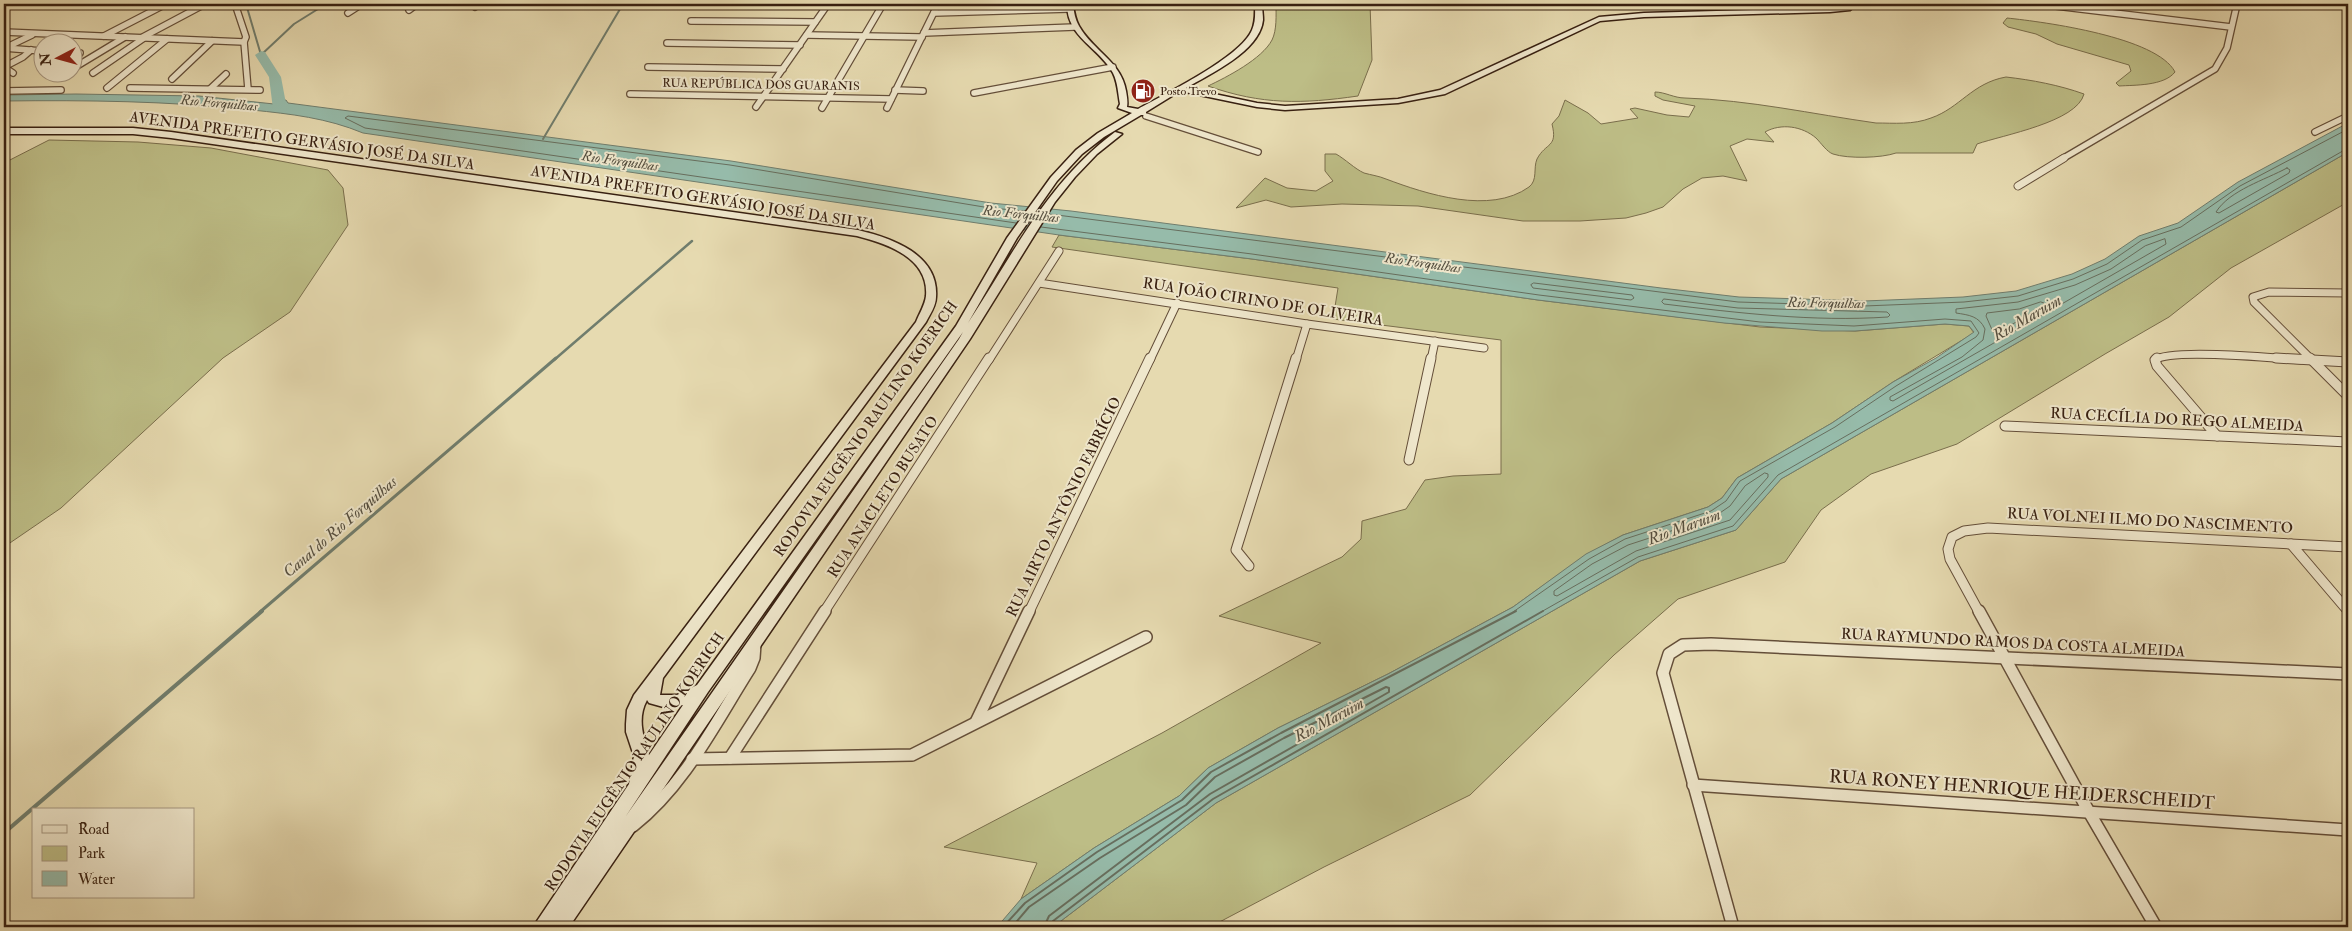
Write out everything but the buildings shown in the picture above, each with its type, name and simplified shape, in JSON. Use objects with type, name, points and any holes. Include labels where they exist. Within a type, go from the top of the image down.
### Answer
[{"type":"main road","name":"RODOVIA EUGÊNIO RAULINO KOERICH","points":[[542,927],[703,688],[961,327],[1019,239],[1053,200],[1071,175],[1092,153],[1145,112],[1169,96],[1184,91],[1228,61],[1250,40],[1259,20],[1258,4]]},
{"type":"main road","name":"RODOVIA EUGÊNIO RAULINO KOERICH","points":[[559,927],[964,339],[1043,195],[1054,179],[1079,152],[1110,129],[1229,67],[1255,44],[1265,26],[1265,4]]},
{"type":"main road","points":[[1184,91],[1284,108],[1405,100],[1442,92],[1599,19],[1644,15],[1830,10],[1847,8],[1853,4]]},
{"type":"main road","points":[[1070,6],[1075,27],[1113,67],[1119,78],[1123,103],[1116,122],[1110,129]]},
{"type":"main road","points":[[1123,103],[1156,100],[1169,96]]},
{"type":"main road","points":[[1123,103],[1145,112]]},
{"type":"main road","points":[[1135,103],[1145,112]]},
{"type":"main road","name":"AVENIDA PREFEITO GERVÁSIO JOSÉ DA SILVA","points":[[4,130],[133,131],[172,135],[858,234],[889,243],[912,254],[924,266],[930,281],[931,298],[920,322],[639,699],[635,710],[634,732],[642,756],[637,784]]},
{"type":"main road","points":[[657,675],[652,693],[654,699],[664,703],[685,699],[703,688]]},
{"type":"street","points":[[103,36],[166,4]]},
{"type":"street","points":[[93,73],[143,38],[205,4]]},
{"type":"street","points":[[235,4],[246,37],[244,42],[248,89]]},
{"type":"street","points":[[348,13],[362,4]]},
{"type":"street","points":[[409,10],[417,4]]},
{"type":"street","points":[[756,107],[828,4]]},
{"type":"street","points":[[822,108],[883,4]]},
{"type":"street","points":[[886,108],[938,4]]},
{"type":"street","points":[[2041,4],[2231,26]]},
{"type":"street","points":[[2018,186],[2152,104],[2215,69],[2221,64],[2227,53],[2237,4]]},
{"type":"street","points":[[934,13],[1070,6]]},
{"type":"street","points":[[691,21],[815,22]]},
{"type":"street","points":[[807,35],[923,35],[1075,27]]},
{"type":"street","points":[[4,32],[32,34]]},
{"type":"street","points":[[4,48],[32,35]]},
{"type":"street","points":[[82,35],[244,42]]},
{"type":"street","points":[[82,63],[125,37]]},
{"type":"street","points":[[107,88],[167,39]]},
{"type":"street","points":[[172,79],[212,41]]},
{"type":"street","points":[[667,43],[800,45]]},
{"type":"street","points":[[4,48],[31,50]]},
{"type":"street","points":[[13,73],[4,67],[23,57],[31,50]]},
{"type":"street","points":[[648,67],[783,69]]},
{"type":"street","points":[[974,93],[1113,67]]},
{"type":"street","points":[[210,89],[226,74]]},
{"type":"street","name":"AVENIDA PREFEITO GERVÁSIO JOSÉ DA SILVA","points":[[130,88],[260,90]]},
{"type":"street","points":[[4,91],[61,90]]},
{"type":"street","points":[[895,90],[922,91]]},
{"type":"street","name":"RUA REPÚBLICA DOS GUARANIS","points":[[630,94],[891,99]]},
{"type":"street","points":[[1145,112],[1258,152]]},
{"type":"street","points":[[2315,132],[2348,116]]},
{"type":"street","name":"RUA ANACLETO BUSATO","points":[[730,758],[1059,251]]},
{"type":"street","name":"RUA JOÃO CIRINO DE OLIVEIRA","points":[[1038,282],[1307,324],[1484,348]]},
{"type":"street","points":[[2348,293],[2269,292],[2253,297],[2254,302],[2348,396]]},
{"type":"street","name":"RUA AIRTO ANTÔNIO FABRÍCIO","points":[[976,722],[1177,303]]},
{"type":"street","points":[[1249,566],[1236,550],[1307,324]]},
{"type":"street","points":[[1410,460],[1435,341]]},
{"type":"street","points":[[2217,436],[2156,366],[2155,360],[2160,356],[2188,354],[2348,362]]},
{"type":"street","name":"RUA CECÍLIA DO REGO ALMEIDA","points":[[2005,426],[2348,442]]},
{"type":"street","name":"RUA VOLNEI ILMO DO NASCIMENTO","points":[[2005,658],[1950,559],[1947,550],[1952,536],[1959,532],[1973,528],[1988,528],[2348,547]]},
{"type":"street","points":[[2291,544],[2348,612]]},
{"type":"street","points":[[692,759],[912,755],[1146,637]]},
{"type":"street","points":[[626,830],[646,818],[656,808],[692,759],[750,668],[754,658],[755,644]]},
{"type":"street","name":"RUA RAYMUNDO RAMOS DA COSTA ALMEIDA","points":[[1693,784],[1663,673],[1666,657],[1677,646],[1688,644],[2348,674]]},
{"type":"street","points":[[2005,658],[2089,812],[2156,927]]},
{"type":"street","points":[[1693,784],[1733,927]]},
{"type":"street","name":"RUA RONEY HENRIQUE HEIDERSCHEIDT","points":[[1693,784],[2348,830]]},
{"type":"green space","points":[[1276,4],[1370,4],[1372,60],[1358,96],[1300,101],[1264,100],[1208,86],[1243,67],[1267,47],[1275,32]]},
{"type":"green space","points":[[2007,18],[2047,23],[2098,33],[2124,41],[2146,49],[2164,60],[2175,72],[2170,77],[2157,82],[2119,86],[2116,83],[2131,71],[2129,65],[2057,44],[2036,34],[2008,27],[2003,23]]},
{"type":"green space","points":[[2006,77],[2045,83],[2084,94],[2078,104],[2054,120],[1977,144],[1973,153],[1896,153],[1874,157],[1839,156],[1831,153],[1816,138],[1798,128],[1778,127],[1765,132],[1774,142],[1747,139],[1730,146],[1747,181],[1723,176],[1702,178],[1683,189],[1663,207],[1626,218],[1580,221],[1523,221],[1418,206],[1342,204],[1291,207],[1266,200],[1236,208],[1265,178],[1287,188],[1316,191],[1333,181],[1325,171],[1325,154],[1336,154],[1364,173],[1439,196],[1477,201],[1496,200],[1513,195],[1532,184],[1537,159],[1552,141],[1552,124],[1559,116],[1565,100],[1588,113],[1601,124],[1638,118],[1630,109],[1635,108],[1667,115],[1689,117],[1695,106],[1663,100],[1655,96],[1655,92],[1681,98],[1757,104],[1876,123],[1904,123],[1917,122],[1941,114],[1975,90],[1994,80]]},
{"type":"green space","points":[[49,140],[138,142],[211,148],[328,170],[343,188],[348,225],[290,312],[223,358],[61,508],[4,547],[4,163]]},
{"type":"green space","points":[[2348,152],[2348,202],[2231,268],[2169,317],[1957,444],[1871,474],[1821,510],[1785,562],[1678,599],[1614,655],[1470,795],[1324,867],[1210,927],[1053,927],[1216,803],[1640,561],[1736,530],[1781,479]]},
{"type":"green space","points":[[1059,235],[1252,259],[1538,300],[1760,327],[1855,331],[1945,324],[1969,326],[1974,333],[1893,382],[1832,423],[1737,478],[1722,498],[1708,507],[1623,535],[1586,555],[1513,607],[1388,674],[1278,728],[1208,768],[1179,796],[1094,848],[1021,899],[1037,863],[944,847],[1162,733],[1321,643],[1219,616],[1342,557],[1361,539],[1362,521],[1406,509],[1425,480],[1453,476],[1501,474],[1501,340],[1333,319],[1338,288],[1052,247]]},
{"type":"water","points":[[4,95],[199,96],[274,104],[275,101],[286,100],[288,103],[731,161],[991,203],[1071,211],[1739,297],[1864,301],[1963,297],[2016,291],[2072,274],[2105,259],[2139,236],[2178,223],[2238,182],[2348,123],[2348,152],[1781,479],[1736,530],[1640,561],[1216,803],[1053,927],[997,927],[1021,899],[1094,848],[1179,796],[1208,768],[1278,728],[1388,674],[1513,607],[1586,554],[1623,535],[1708,507],[1722,498],[1737,478],[1832,423],[1893,382],[1936,358],[1974,332],[1969,326],[1945,324],[1855,331],[1822,331],[1724,323],[1538,300],[1252,259],[1059,235],[363,133],[322,120],[281,113],[159,103],[4,101]]},
{"type":"waterway","points":[[246,4],[261,55],[294,24],[326,4]]},
{"type":"waterway","points":[[543,139],[623,4]]},
{"type":"waterway","points":[[261,55],[275,77],[280,109]]},
{"type":"waterway","name":"Canal do Rio Forquilhas","points":[[554,360],[692,241]]},
{"type":"waterway","name":"Canal do Rio Forquilhas","points":[[260,612],[556,358]]},
{"type":"waterway","name":"Canal do Rio Forquilhas","points":[[33,808],[262,611]]},
{"type":"waterway","name":"Canal do Rio Forquilhas","points":[[4,833],[32,809]]},
{"type":"place","name":"Posto Trevo","points":[[1143,91]]},
{"type":"water label","name":"Rio Forquilhas","points":[[219,103]]},
{"type":"water label","name":"Rio Forquilhas","points":[[620,161]]},
{"type":"water label","name":"Rio Forquilhas","points":[[1021,214]]},
{"type":"water label","name":"Rio Forquilhas","points":[[1423,263]]},
{"type":"water label","name":"Rio Forquilhas","points":[[1826,303]]},
{"type":"water label","name":"Rio Maruim","points":[[2027,318]]},
{"type":"water label","name":"Rio Maruim","points":[[1684,527]]},
{"type":"water label","name":"Rio Maruim","points":[[1329,720]]}]
